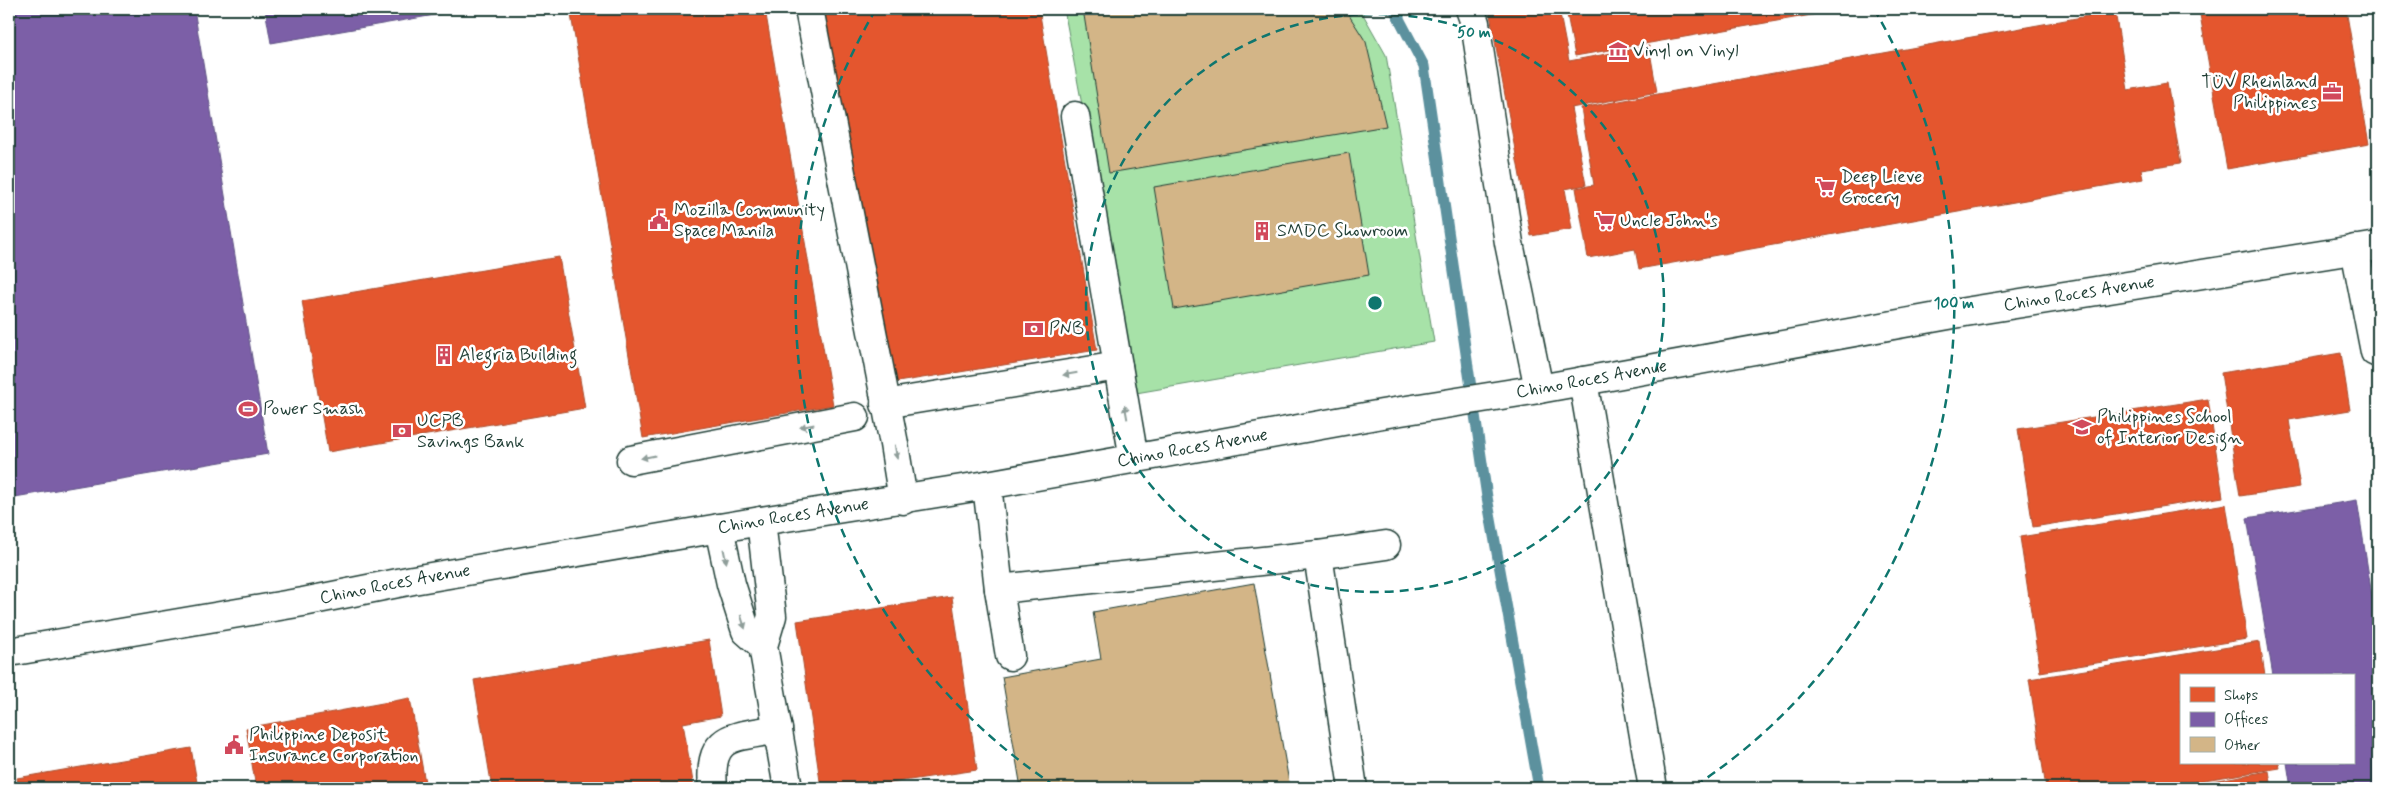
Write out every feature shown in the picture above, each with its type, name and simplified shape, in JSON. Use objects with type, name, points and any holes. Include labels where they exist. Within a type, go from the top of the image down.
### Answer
[{"type":"main road","points":[[810,9],[894,444],[903,500]]},
{"type":"main road","points":[[1470,9],[1475,23],[1509,243],[1539,389]]},
{"type":"main road","points":[[1075,116],[1134,459]]},
{"type":"main road","points":[[2367,247],[2375,352]]},
{"type":"main road","name":"Chino Roces Avenue","points":[[9,652],[303,602],[413,580],[761,521],[987,486],[1382,414],[1539,389],[1965,312],[2367,247]]},
{"type":"main road","points":[[885,404],[1118,366]]},
{"type":"main road","points":[[1583,381],[1653,788]]},
{"type":"main road","points":[[631,460],[855,417]]},
{"type":"main road","points":[[987,486],[999,589],[1010,656]]},
{"type":"main road","points":[[761,521],[772,616],[763,646],[788,788]]},
{"type":"main road","points":[[720,528],[731,584],[746,631],[763,646]]},
{"type":"main road","points":[[999,589],[1318,555],[1386,545]]},
{"type":"main road","points":[[1318,555],[1353,788]]},
{"type":"main road","points":[[713,788],[714,757],[721,743],[733,738],[778,729]]},
{"type":"green space","points":[[1064,9],[1360,9],[1386,55],[1434,342],[1136,393]]},
{"type":"building: Shops","points":[[570,9],[765,9],[833,405],[643,438]]},
{"type":"building: Shops","points":[[824,9],[1039,9],[1097,350],[891,383]]},
{"type":"building: Shops","points":[[1489,9],[1559,9],[1569,61],[1649,46],[1657,92],[1571,108],[1586,185],[1565,189],[1572,229],[1531,236]]},
{"type":"building: Shops","points":[[1566,9],[1846,9],[1575,56]]},
{"type":"building: Shops","points":[[2199,9],[2346,9],[2369,144],[2227,169]]},
{"type":"building: Shops","points":[[2115,11],[2128,90],[2167,83],[2181,163],[2141,169],[2143,179],[1639,269],[1635,249],[1588,258],[1576,188],[1594,185],[1581,108]]},
{"type":"building: Shops","name":"Alegria Building","points":[[559,257],[585,408],[328,452],[302,301]]},
{"type":"building: Shops","points":[[2341,353],[2350,410],[2289,420],[2300,487],[2240,496],[2221,373]]},
{"type":"building: Shops","points":[[2208,399],[2223,497],[2033,527],[2018,429]]},
{"type":"building: Shops","points":[[2226,504],[2247,639],[2040,672],[2020,537]]},
{"type":"building: Shops","points":[[952,597],[977,770],[856,788],[821,788],[797,621]]},
{"type":"building: Shops","points":[[709,640],[721,716],[683,723],[694,788],[492,788],[474,680]]},
{"type":"building: Shops","points":[[2260,642],[2265,674],[2180,674],[2180,764],[2279,764],[2280,768],[2154,788],[2046,788],[2029,679]]},
{"type":"building: Shops","points":[[410,698],[426,788],[256,788],[246,728]]},
{"type":"building: Shops","points":[[191,748],[198,788],[19,788],[17,778]]},
{"type":"building: Shops","points":[[2269,771],[2272,788],[2202,788],[2201,783]]},
{"type":"building: Shops","points":[[2198,782],[2199,788],[2159,788]]},
{"type":"building: Offices","points":[[9,9],[194,9],[268,454],[9,498]]},
{"type":"building: Offices","points":[[265,9],[470,9],[271,43]]},
{"type":"building: Offices","points":[[2357,500],[2378,634],[2378,788],[2291,788],[2287,764],[2354,764],[2354,674],[2273,674],[2247,518]]},
{"type":"building: Other","points":[[1083,9],[1345,9],[1366,42],[1386,126],[1109,173]]},
{"type":"building: Other","name":"SMDC Showroom","points":[[1349,153],[1369,275],[1174,309],[1154,187]]},
{"type":"building: Other","points":[[1254,583],[1290,788],[1021,788],[1002,677],[1101,659],[1093,612]]},
{"type":"waterway","points":[[1394,9],[1424,66],[1487,497],[1539,788]]},
{"type":"place","name":"Vinyl on Vinyl","points":[[1618,51]]},
{"type":"place","name":"TÜV Rheinland Philippines","points":[[2332,92]]},
{"type":"place","name":"Deep Lieve Grocery","points":[[1826,187]]},
{"type":"place","name":"Mozilla Community Space Manila","points":[[659,220]]},
{"type":"place","name":"Uncle John's","points":[[1605,221]]},
{"type":"place","name":"SMDC Showroom","points":[[1262,231]]},
{"type":"place","name":"PNB","points":[[1034,329]]},
{"type":"place","name":"Alegria Building","points":[[444,355]]},
{"type":"place","name":"Power Smash","points":[[248,409]]},
{"type":"place","name":"Philippines School of Interior Design","points":[[2082,427]]},
{"type":"place","name":"UCPB Savings Bank","points":[[402,431]]},
{"type":"place","name":"Philippine Deposit Insurance Corporation","points":[[234,745]]}]
